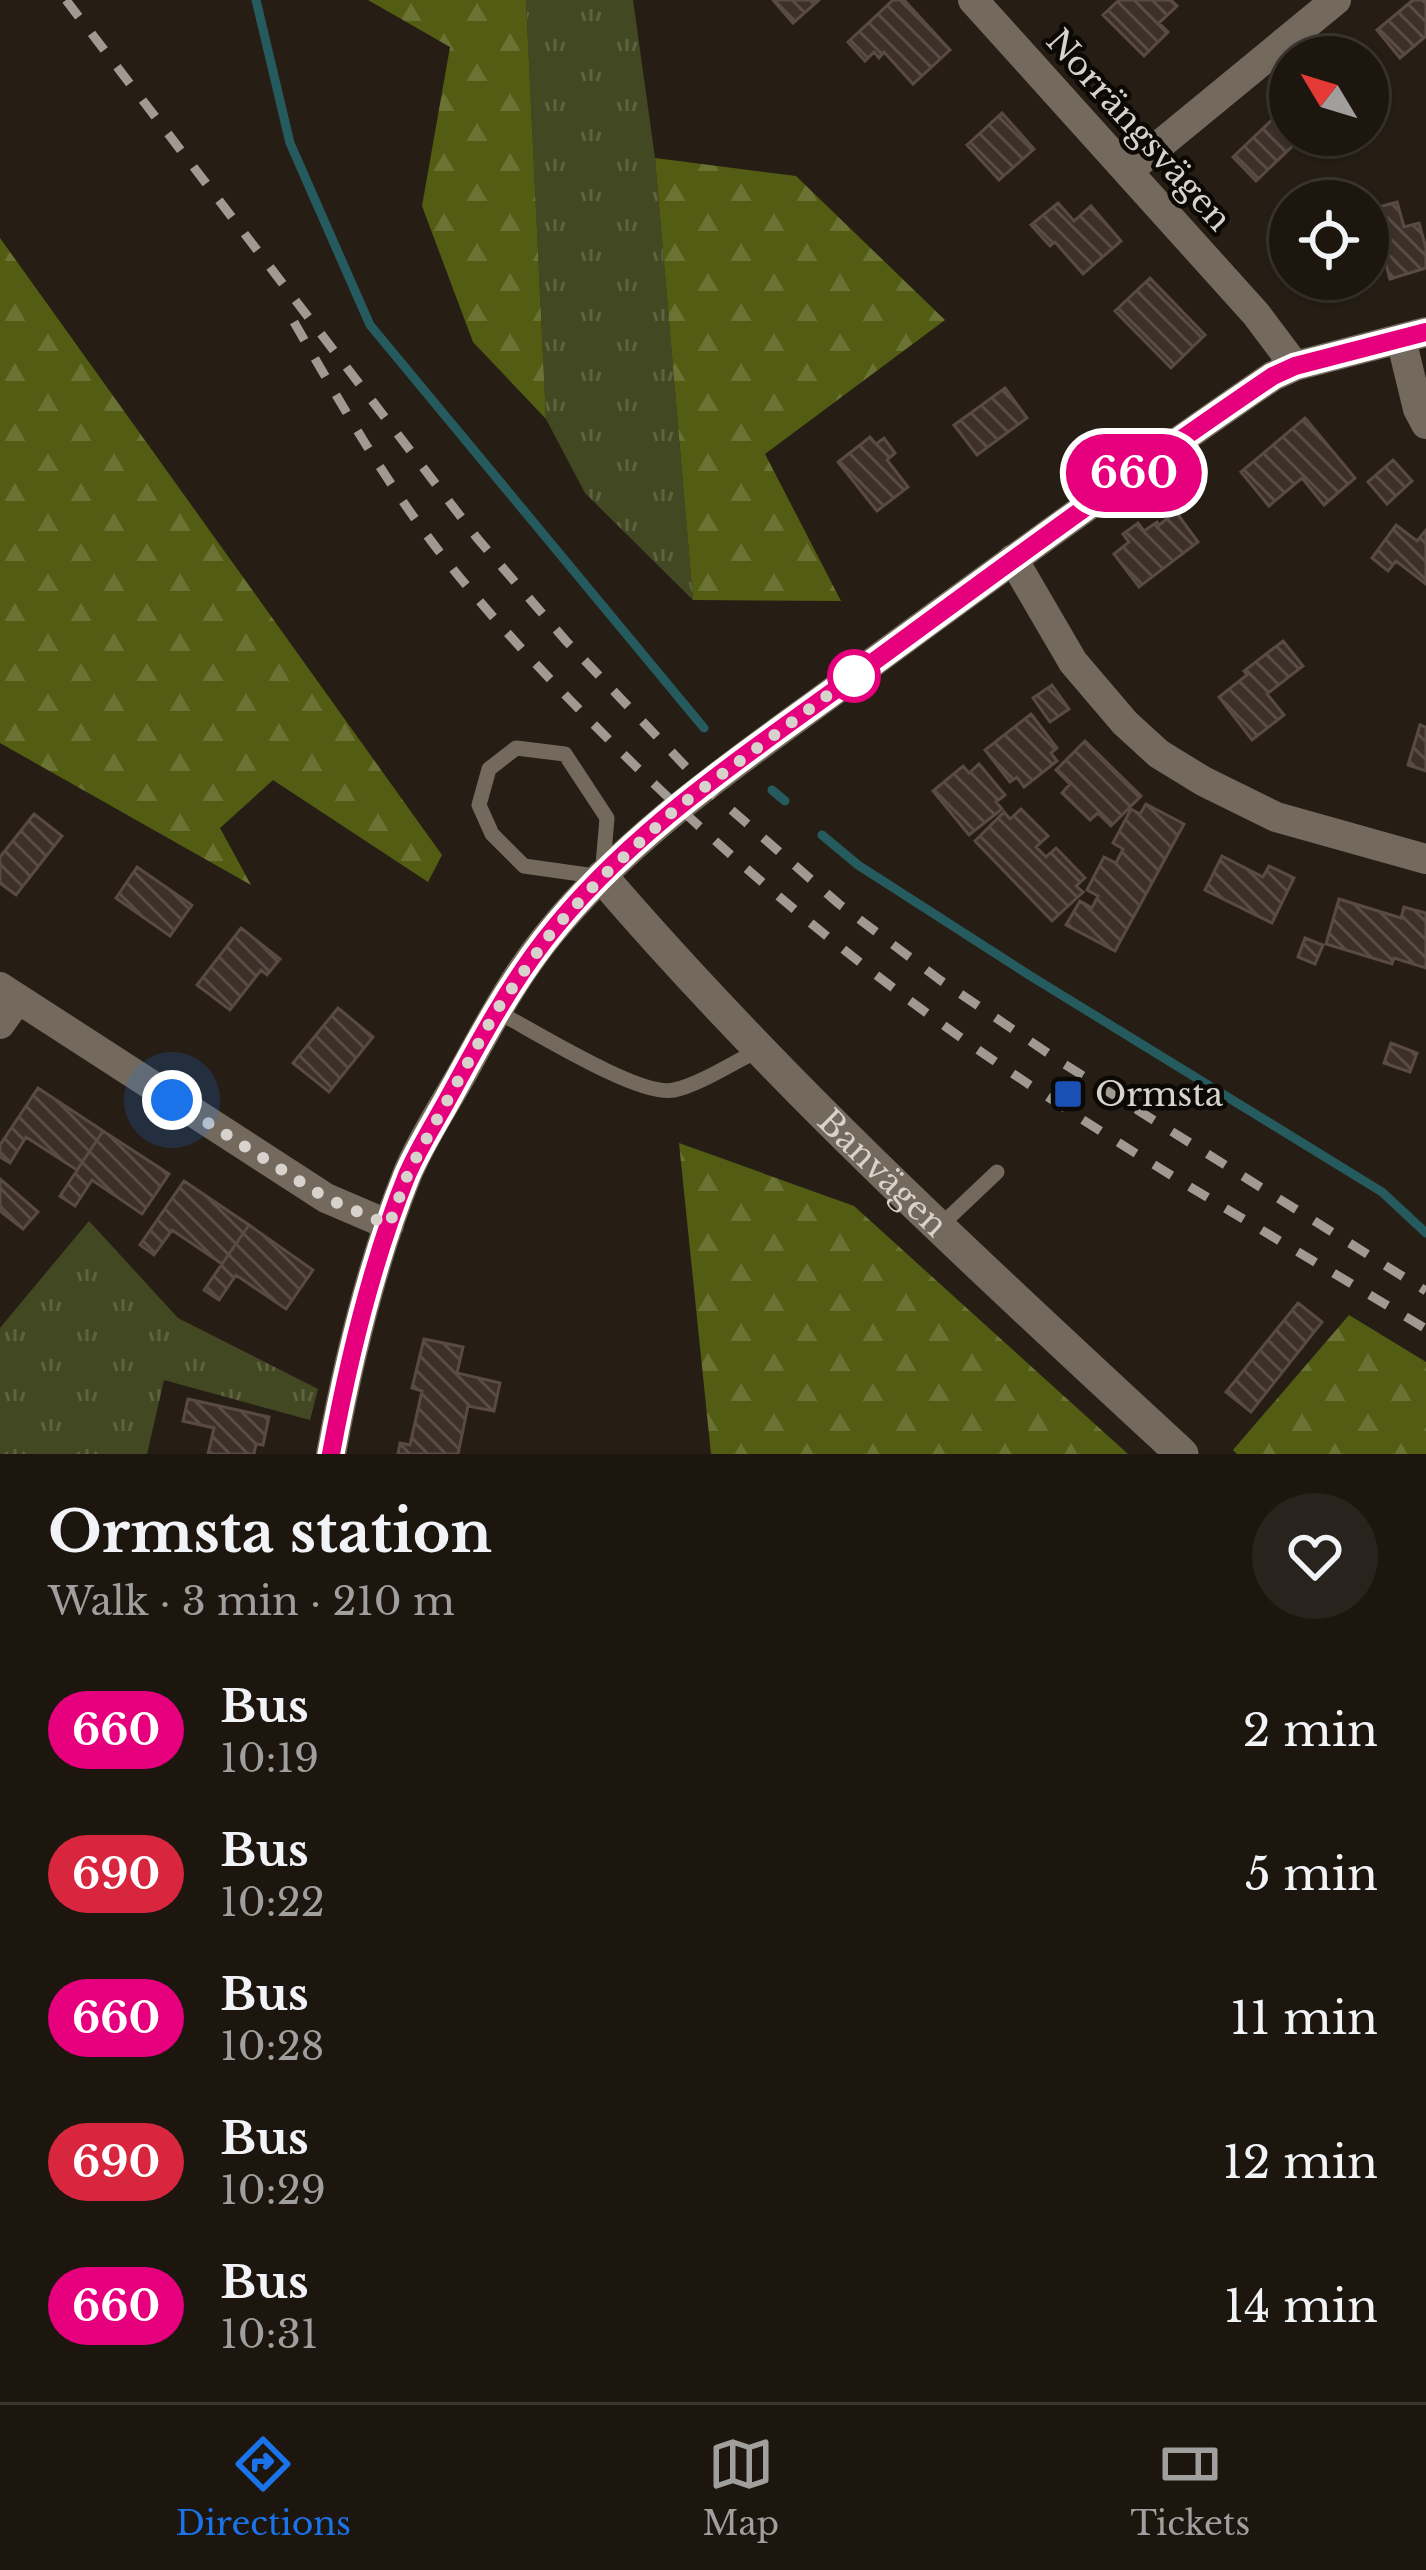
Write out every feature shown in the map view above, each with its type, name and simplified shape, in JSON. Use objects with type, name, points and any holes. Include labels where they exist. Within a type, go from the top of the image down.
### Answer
[{"type":"street","name":"Norrängsvägen","points":[[973,0],[1256,314],[1295,366]]},
{"type":"street","points":[[1129,171],[1336,0]]},
{"type":"street","points":[[331,1454],[389,1225],[409,1171],[496,1011],[541,945],[602,877],[704,786],[1273,376],[1413,336],[1418,409],[1426,424]]},
{"type":"street","points":[[1013,559],[1073,662],[1125,723],[1160,754],[1276,817],[1426,859]]},
{"type":"street","name":"Banvägen","points":[[602,877],[759,1049],[938,1228],[1182,1454]]},
{"type":"street","points":[[6,1004],[326,1198],[389,1225]]},
{"type":"lane","points":[[516,748],[565,754],[607,818],[602,877],[524,866],[492,833],[479,805],[489,769],[516,748]]},
{"type":"lane","points":[[496,1011],[651,1089],[673,1091],[759,1049]]},
{"type":"lane","points":[[938,1228],[997,1172]]},
{"type":"green space","points":[[368,0],[526,0],[546,419],[473,342],[422,206],[450,47]]},
{"type":"green space","points":[[526,0],[633,0],[655,158],[693,600],[585,493],[546,419]]},
{"type":"green space","points":[[655,158],[796,176],[945,320],[765,454],[841,601],[693,600]]},
{"type":"green space","points":[[0,238],[442,855],[428,882],[273,780],[220,828],[251,885],[0,743]]},
{"type":"green space","points":[[679,1143],[854,1206],[1128,1454],[711,1454]]},
{"type":"green space","points":[[89,1221],[178,1318],[318,1389],[310,1420],[164,1380],[147,1454],[0,1454],[0,1328]]},
{"type":"green space","points":[[1349,1315],[1426,1362],[1426,1454],[1237,1454],[1233,1450]]},
{"type":"building","points":[[773,0],[819,0],[793,23]]},
{"type":"building","points":[[893,0],[904,0],[950,50],[913,84],[884,52],[879,58],[874,52],[865,61],[848,42]]},
{"type":"building","points":[[1119,0],[1171,0],[1177,6],[1159,23],[1168,32],[1144,56],[1103,15]]},
{"type":"building","points":[[1413,0],[1426,3],[1426,36],[1400,58],[1389,45],[1389,36],[1377,30]]},
{"type":"building","points":[[1002,113],[1034,149],[999,180],[967,145]]},
{"type":"building","points":[[1269,123],[1269,156],[1282,156],[1256,181],[1233,157]]},
{"type":"building","points":[[1397,202],[1404,227],[1419,223],[1426,248],[1426,268],[1390,279],[1389,275],[1389,204]]},
{"type":"building","points":[[1058,203],[1074,221],[1091,206],[1121,241],[1083,274],[1055,242],[1050,246],[1031,225]]},
{"type":"building","points":[[1150,278],[1205,335],[1171,368],[1115,311]]},
{"type":"building","points":[[1005,388],[1027,418],[977,455],[954,425]]},
{"type":"building","points":[[1305,418],[1355,478],[1324,505],[1302,478],[1269,506],[1241,472]]},
{"type":"building","points":[[870,437],[876,444],[884,438],[895,453],[887,460],[908,487],[877,511],[838,462]]},
{"type":"building","points":[[1393,460],[1412,481],[1387,504],[1368,482]]},
{"type":"building","points":[[1176,512],[1198,542],[1139,587],[1114,554],[1129,542],[1123,534],[1138,523],[1144,531],[1159,525]]},
{"type":"building","points":[[1396,525],[1417,541],[1426,530],[1426,584],[1396,561],[1388,571],[1372,558]]},
{"type":"building","points":[[1283,641],[1303,666],[1267,694],[1284,715],[1252,740],[1219,697]]},
{"type":"building","points":[[1052,685],[1069,709],[1050,722],[1033,698]]},
{"type":"building","points":[[1031,714],[1057,748],[1051,753],[1057,761],[1024,787],[1017,777],[1010,782],[985,750]]},
{"type":"building","points":[[1420,725],[1426,727],[1426,771],[1408,765]]},
{"type":"building","points":[[1085,741],[1141,796],[1111,826],[1098,813],[1090,820],[1062,793],[1070,784],[1056,770]]},
{"type":"building","points":[[979,764],[1005,795],[996,802],[1002,809],[969,835],[933,791],[963,766],[969,773]]},
{"type":"building","points":[[1146,804],[1184,824],[1115,951],[1066,925],[1080,901],[1092,908],[1098,896],[1087,890],[1104,857],[1116,863],[1123,849],[1113,843],[1131,809],[1140,814]]},
{"type":"building","points":[[1021,809],[1048,836],[1036,847],[1046,857],[1056,848],[1085,878],[1076,886],[1083,892],[1052,921],[975,841],[1004,812],[1010,819]]},
{"type":"building","points":[[34,814],[62,836],[16,895],[0,883],[0,857]]},
{"type":"building","points":[[1222,856],[1263,877],[1269,866],[1294,878],[1272,923],[1205,890]]},
{"type":"building","points":[[137,867],[192,905],[170,936],[116,898]]},
{"type":"building","points":[[1339,899],[1401,918],[1404,907],[1426,913],[1426,968],[1394,958],[1392,964],[1326,944]]},
{"type":"building","points":[[241,928],[280,959],[267,975],[261,970],[230,1010],[197,985]]},
{"type":"building","points":[[1305,938],[1323,945],[1315,964],[1298,957]]},
{"type":"building","points":[[338,1008],[373,1037],[329,1092],[293,1063]]},
{"type":"building","points":[[1391,1043],[1417,1053],[1410,1072],[1384,1063]]},
{"type":"building","points":[[38,1088],[103,1131],[77,1170],[26,1137],[10,1163],[0,1157],[0,1145]]},
{"type":"building","points":[[103,1131],[169,1174],[142,1214],[92,1180],[75,1206],[60,1196]]},
{"type":"building","points":[[0,1179],[38,1212],[23,1229],[0,1211]]},
{"type":"building","points":[[184,1181],[249,1225],[222,1264],[172,1230],[154,1255],[140,1245]]},
{"type":"building","points":[[249,1225],[313,1270],[286,1309],[236,1275],[219,1300],[204,1290]]},
{"type":"building","points":[[1298,1303],[1322,1322],[1251,1412],[1226,1392]]},
{"type":"building","points":[[424,1339],[463,1347],[457,1373],[500,1383],[494,1411],[468,1406],[458,1454],[398,1454],[400,1443],[410,1445],[422,1391],[412,1388]]},
{"type":"building","points":[[188,1399],[269,1417],[263,1445],[256,1444],[254,1454],[208,1454],[214,1428],[183,1421]]},
{"type":"waterway","points":[[256,0],[290,143],[370,325],[704,728]]},
{"type":"waterway","points":[[772,790],[785,801]]},
{"type":"waterway","points":[[822,835],[858,865],[1029,975],[1382,1192],[1426,1233]]},
{"type":"railway","points":[[66,0],[477,538],[567,642],[704,786],[839,904],[940,980],[1061,1062],[1426,1291]]},
{"type":"railway","points":[[294,322],[385,474],[472,593],[625,756],[737,860],[914,1004],[1039,1091],[1426,1329]]},
{"type":"bus line","name":"660","points":[[331,1454],[371,1286],[409,1171],[496,1011],[541,945],[602,877],[678,807],[750,751],[1273,376],[1426,332]]},
{"type":"place","name":"Ormsta","points":[[1068,1094]]},
{"type":"route","points":[[172,1100],[326,1198],[389,1225],[409,1171],[496,1011],[553,930],[678,807],[867,666],[854,676]]}]
